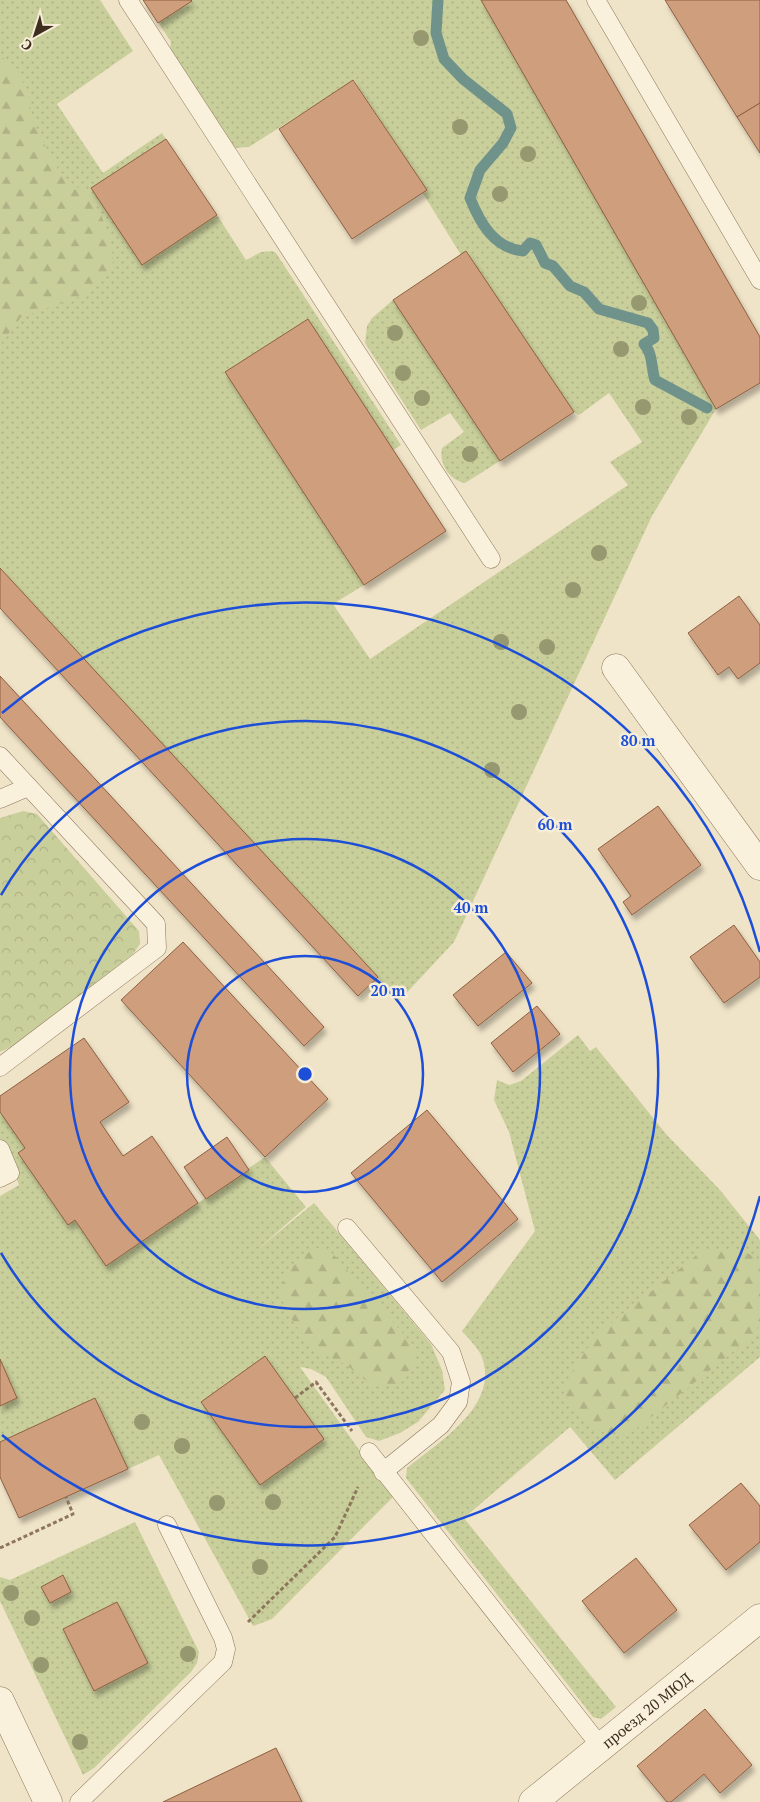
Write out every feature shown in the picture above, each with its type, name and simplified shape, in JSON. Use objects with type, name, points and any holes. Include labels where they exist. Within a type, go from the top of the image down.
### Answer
[{"type":"street","points":[[616,668],[760,866]]},
{"type":"street","name":"проезд 20 МЮД","points":[[533,1802],[760,1618]]},
{"type":"street","points":[[0,1701],[9,1740],[48,1802]]},
{"type":"lane","points":[[128,0],[491,559]]},
{"type":"lane","points":[[596,0],[760,280]]},
{"type":"lane","points":[[0,756],[156,924],[158,948],[0,1067]]},
{"type":"lane","points":[[0,799],[28,787]]},
{"type":"lane","points":[[0,1149],[10,1172],[0,1178]]},
{"type":"lane","points":[[347,1228],[452,1352],[461,1382],[458,1402],[440,1425],[383,1472]]},
{"type":"lane","points":[[369,1452],[601,1747]]},
{"type":"lane","points":[[79,1802],[223,1662],[225,1645],[167,1525]]},
{"type":"path","points":[[225,1645],[335,1537],[358,1490],[369,1452],[316,1382],[295,1398]]},
{"type":"path","points":[[0,1548],[73,1514],[66,1497]]},
{"type":"green space","points":[[0,0],[100,0],[133,51],[57,104],[103,173],[162,133],[166,139],[92,188],[143,265],[217,215],[246,260],[261,252],[272,251],[276,253],[401,445],[393,450],[308,319],[225,372],[364,585],[333,604],[370,659],[628,485],[610,462],[642,442],[609,393],[579,415],[574,412],[467,252],[461,255],[422,192],[426,189],[354,80],[249,147],[235,148],[170,50],[171,42],[144,0],[481,0],[716,409],[652,516],[454,942],[399,1001],[0,568]]},
{"type":"green space","points":[[0,57],[8,60],[27,89],[34,125],[58,169],[69,181],[90,197],[101,214],[112,246],[113,265],[102,280],[82,296],[21,317],[0,345]]},
{"type":"green space","points":[[393,300],[500,461],[465,483],[454,479],[450,475],[446,470],[441,454],[442,448],[464,432],[450,413],[421,430],[365,343],[367,326],[372,318]]},
{"type":"green space","points":[[23,811],[37,814],[139,931],[140,944],[133,954],[17,1044],[0,1052],[0,818]]},
{"type":"green space","points":[[578,1035],[590,1051],[596,1047],[666,1134],[720,1190],[760,1240],[760,1357],[615,1480],[570,1427],[464,1518],[616,1707],[601,1719],[593,1717],[406,1478],[407,1468],[450,1434],[475,1406],[483,1390],[485,1373],[481,1355],[462,1331],[535,1231],[509,1132],[494,1100],[497,1080],[509,1085],[521,1081]]},
{"type":"green space","points":[[0,1112],[25,1148],[18,1153],[68,1225],[75,1220],[106,1266],[265,1157],[306,1207],[258,1249],[314,1203],[431,1344],[442,1370],[445,1390],[418,1422],[400,1433],[379,1441],[366,1437],[326,1377],[311,1369],[300,1367],[393,1497],[272,1619],[253,1626],[159,1455],[128,1469],[95,1398],[0,1442],[0,1196],[19,1185],[0,1138]]},
{"type":"green space","points":[[324,1248],[334,1255],[414,1346],[414,1365],[396,1386],[373,1386],[345,1364],[316,1351],[289,1316],[279,1290],[291,1268],[312,1249]]},
{"type":"green space","points":[[739,1249],[757,1258],[760,1266],[760,1325],[748,1340],[631,1433],[607,1433],[585,1421],[573,1409],[563,1386],[596,1335],[702,1251]]},
{"type":"green space","points":[[135,1522],[199,1652],[197,1663],[191,1672],[94,1768],[83,1775],[0,1601],[0,1577],[10,1580]]},
{"type":"building","points":[[143,0],[191,0],[192,1],[158,23]]},
{"type":"building","points":[[481,0],[566,0],[760,337],[760,383],[716,409]]},
{"type":"building","points":[[665,0],[760,0],[760,103],[737,117]]},
{"type":"building","points":[[353,80],[427,190],[352,239],[279,129]]},
{"type":"building","points":[[760,103],[760,153],[737,117]]},
{"type":"building","points":[[166,139],[217,215],[142,265],[91,188]]},
{"type":"building","points":[[466,251],[574,412],[500,461],[393,300]]},
{"type":"building","points":[[308,319],[446,531],[364,585],[225,372]]},
{"type":"building","points":[[0,568],[378,977],[358,996],[0,608]]},
{"type":"building","points":[[739,596],[760,625],[760,663],[738,679],[729,667],[718,675],[688,633]]},
{"type":"building","points":[[0,676],[324,1027],[304,1046],[0,717]]},
{"type":"building","points":[[658,806],[701,865],[632,915],[623,902],[631,896],[598,849]]},
{"type":"building","points":[[734,925],[760,962],[760,977],[724,1003],[690,957]]},
{"type":"building","points":[[183,942],[328,1099],[265,1157],[121,1000]]},
{"type":"building","points":[[506,952],[532,983],[478,1026],[453,995]]},
{"type":"building","points":[[537,1006],[560,1034],[513,1072],[491,1043]]},
{"type":"building","points":[[84,1038],[129,1102],[100,1122],[123,1156],[152,1136],[198,1203],[106,1266],[75,1220],[68,1225],[18,1153],[25,1148],[0,1112],[0,1096]]},
{"type":"building","points":[[427,1110],[518,1219],[442,1282],[351,1173]]},
{"type":"building","points":[[227,1137],[249,1170],[206,1199],[184,1167]]},
{"type":"building","points":[[265,1356],[324,1439],[260,1485],[201,1402]]},
{"type":"building","points":[[0,1359],[17,1398],[0,1406]]},
{"type":"building","points":[[95,1398],[128,1469],[19,1518],[0,1477],[0,1442]]},
{"type":"building","points":[[741,1483],[760,1506],[760,1542],[726,1570],[689,1525]]},
{"type":"building","points":[[636,1558],[677,1610],[624,1653],[582,1601]]},
{"type":"building","points":[[63,1575],[71,1592],[50,1603],[41,1587]]},
{"type":"building","points":[[117,1602],[148,1663],[94,1691],[63,1629]]},
{"type":"building","points":[[705,1709],[752,1765],[720,1793],[704,1774],[671,1802],[667,1802],[637,1766]]},
{"type":"building","points":[[276,1748],[302,1802],[163,1802]]},
{"type":"waterway","points":[[438,0],[436,33],[444,59],[463,79],[507,114],[511,128],[503,143],[480,170],[470,198],[478,216],[489,233],[496,240],[513,249],[523,251],[530,243],[536,245],[545,263],[553,266],[570,286],[584,292],[599,309],[648,323],[653,330],[654,338],[644,344],[650,356],[655,380],[707,408]]}]
